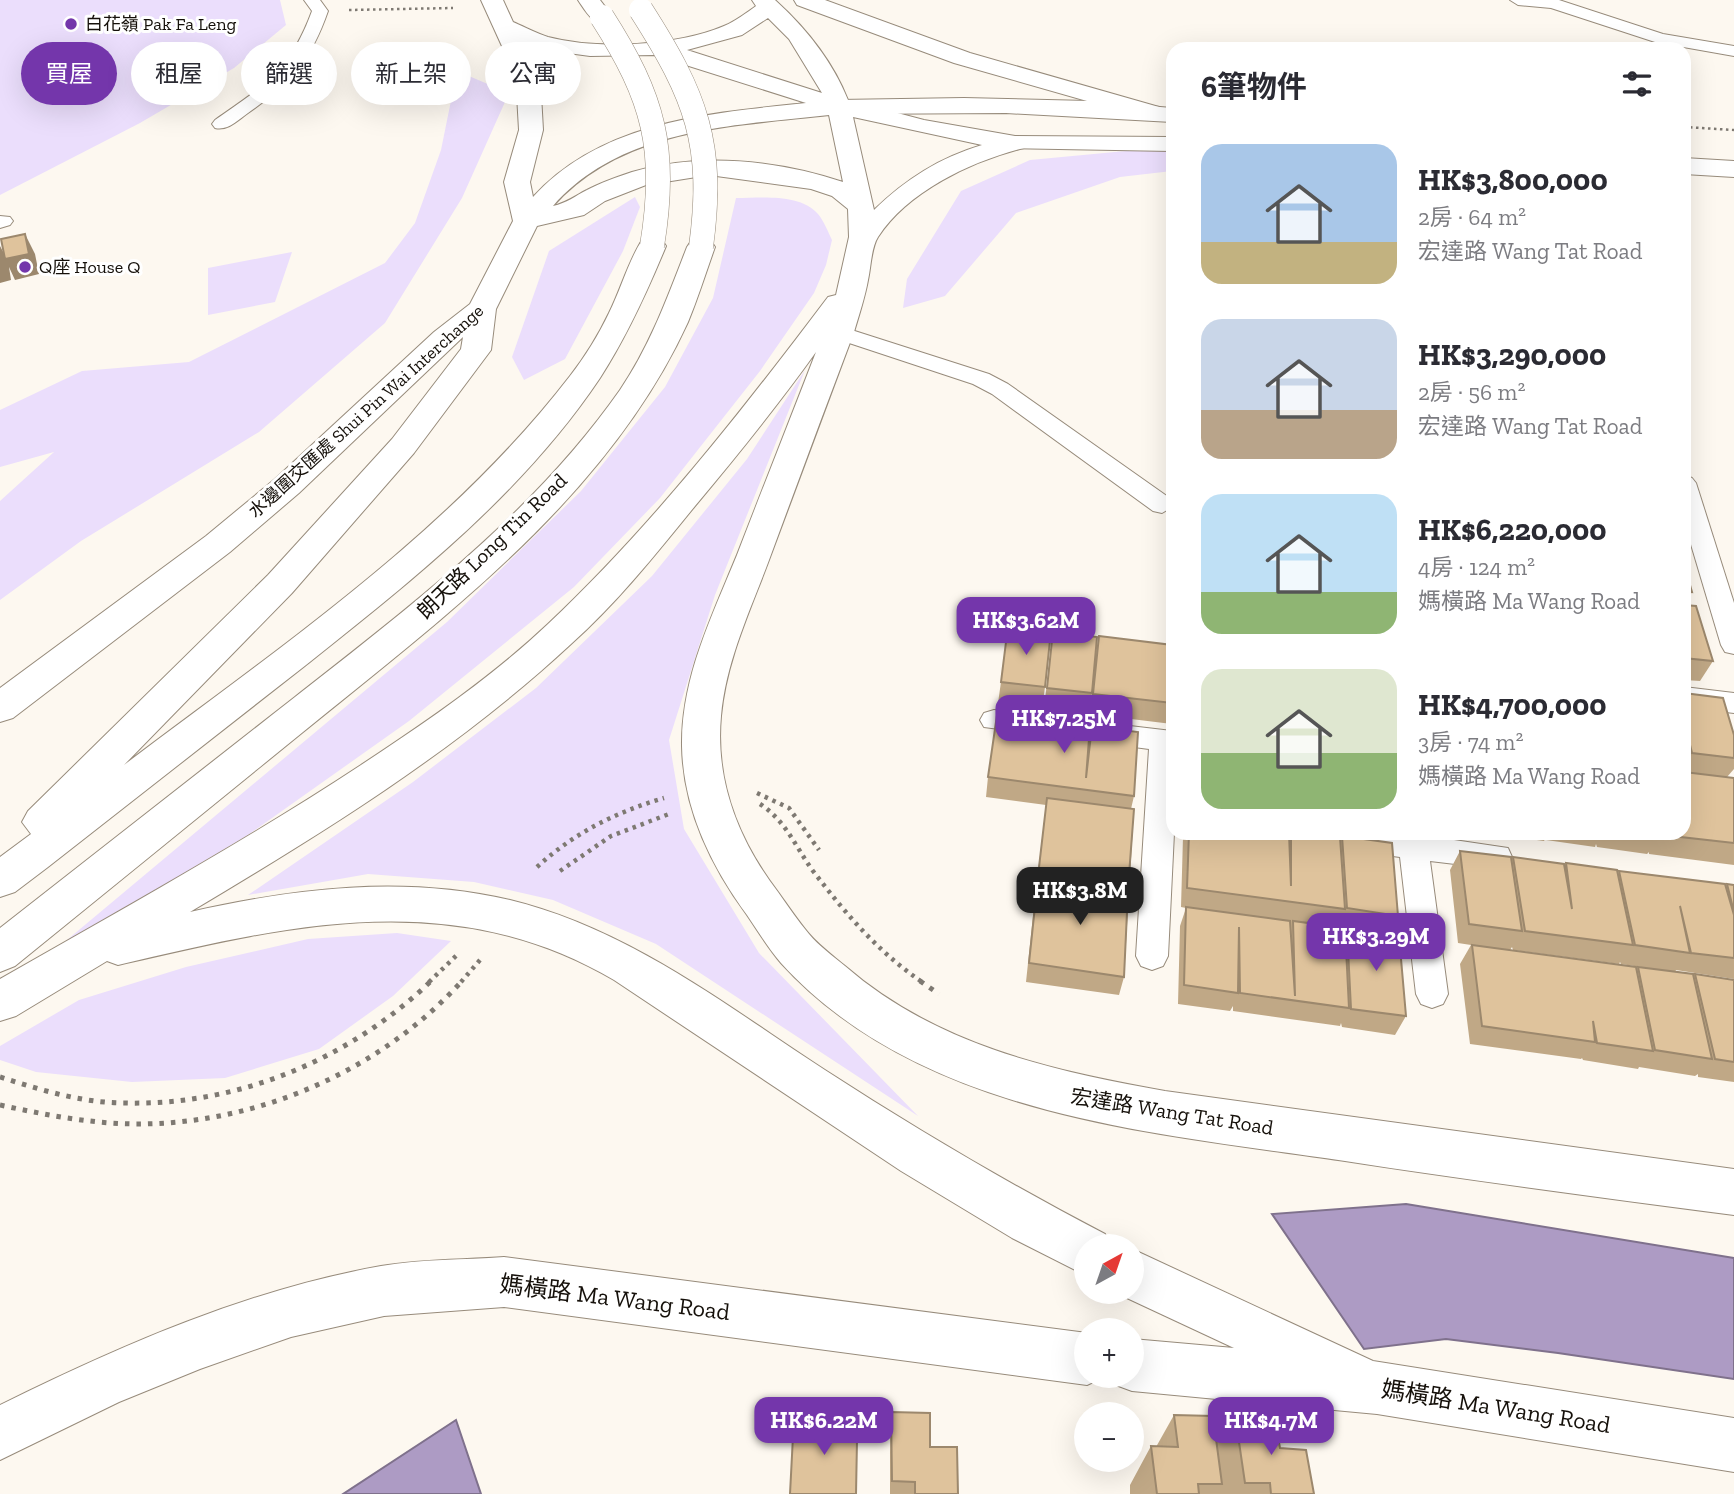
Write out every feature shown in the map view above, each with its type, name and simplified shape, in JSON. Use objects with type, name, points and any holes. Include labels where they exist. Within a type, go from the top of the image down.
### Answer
[{"type":"main road","points":[[492,0],[528,77],[531,130],[517,181],[526,222],[575,209],[596,195],[640,178],[709,167],[776,174],[817,182],[841,190],[861,207]]},
{"type":"main road","points":[[805,0],[962,58],[1161,114]]},
{"type":"main road","points":[[506,26],[547,44],[603,50],[659,49],[715,38],[736,29],[766,3],[798,35],[831,86],[839,107],[861,207],[863,237],[854,282],[839,332],[714,658],[704,694],[700,729],[703,768],[698,818]]},
{"type":"main road","name":"朗天路 Long Tin Road","points":[[0,953],[406,628],[477,566],[533,512],[611,425],[643,380],[682,306],[701,247],[708,208],[708,164],[703,134],[691,94],[675,61],[637,5]]},
{"type":"main road","points":[[0,880],[324,630],[411,558],[481,495],[550,422],[601,354],[633,297],[652,246],[660,209],[661,168],[657,135],[647,99],[634,69],[596,8]]},
{"type":"main road","points":[[659,49],[839,107],[933,130],[1015,143],[1166,145]]},
{"type":"main road","name":"水邊圍交匯處 Shui Pin Wai Interchange","points":[[0,708],[218,544],[287,486],[444,338],[482,309],[526,222],[561,182],[595,160],[656,133],[706,121],[839,107],[937,103],[1030,104],[1161,114]]},
{"type":"main road","points":[[863,237],[900,197],[948,164],[1015,143]]},
{"type":"main road","points":[[1691,146],[1734,148]]},
{"type":"main road","points":[[1691,166],[1734,169]]},
{"type":"main road","points":[[0,1002],[292,832],[446,728],[559,635],[629,564],[762,405],[854,282]]},
{"type":"main road","points":[[0,862],[93,774],[280,584],[403,446],[476,350],[482,309]]},
{"type":"main road","name":"宏達路 Wang Tat Road","points":[[698,818],[732,859],[773,923],[806,959],[848,995],[895,1028],[948,1056],[1009,1079],[1064,1095],[1137,1109],[1734,1192]]},
{"type":"main road","points":[[84,954],[255,916],[356,904],[463,909],[571,937],[613,956],[648,977],[916,1155],[1000,1205],[1074,1244]]},
{"type":"main road","points":[[1144,1280],[1377,1388]]},
{"type":"main road","name":"媽橫路 Ma Wang Road","points":[[0,1433],[101,1383],[200,1343],[291,1311],[384,1292],[504,1282],[1074,1357]]},
{"type":"main road","name":"媽橫路 Ma Wang Road","points":[[1144,1367],[1377,1388],[1734,1445]]},
{"type":"lane","points":[[1518,0],[1548,1],[1613,26],[1679,42]]},
{"type":"lane","points":[[221,124],[287,77],[310,42],[316,6]]},
{"type":"lane","points":[[1691,44],[1734,51]]},
{"type":"lane","points":[[839,332],[981,379],[1000,389],[1162,505]]},
{"type":"lane","points":[[1691,528],[1695,554],[1734,645]]},
{"type":"lane","points":[[1691,698],[1734,703]]},
{"type":"lane","points":[[994,720],[1166,741]]},
{"type":"lane","points":[[1152,956],[1166,815]]},
{"type":"lane","points":[[1432,993],[1412,840],[1520,860]]},
{"type":"path","points":[[316,6],[453,8]]},
{"type":"path","points":[[1691,127],[1734,130]]},
{"type":"path","points":[[757,793],[789,808],[820,850]]},
{"type":"path","points":[[537,867],[562,845],[607,819],[676,795]]},
{"type":"path","points":[[760,803],[777,816],[804,858],[844,910],[889,959],[950,1002]]},
{"type":"path","points":[[560,871],[574,858],[637,824],[698,818]]},
{"type":"path","points":[[0,1077],[46,1092],[133,1103],[189,1100],[247,1089],[304,1069],[362,1038],[412,1001],[458,954]]},
{"type":"path","points":[[0,1105],[62,1120],[119,1126],[205,1119],[260,1107],[341,1073],[394,1041],[446,998],[480,960]]},
{"type":"shaded area","points":[[0,0],[280,0],[286,25],[265,42],[241,42],[241,62],[227,72],[227,42],[131,42],[131,105],[171,105],[0,195]]},
{"type":"shaded area","points":[[471,77],[485,83],[485,105],[504,105],[462,198],[385,323],[259,432],[81,541],[0,600],[0,501],[54,452],[0,467],[0,410],[82,371],[189,362],[385,263],[415,223],[441,150],[450,105],[471,105]]},
{"type":"shaded area","points":[[1166,147],[1166,172],[1120,177],[1016,213],[945,296],[903,308],[907,279],[961,191],[1030,160]]},
{"type":"shaded area","points":[[635,197],[640,207],[623,251],[565,359],[524,380],[512,357],[549,251]]},
{"type":"shaded area","points":[[736,198],[780,198],[810,207],[820,217],[832,240],[826,265],[814,293],[760,371],[660,498],[574,587],[409,721],[248,835],[55,950],[447,622],[581,491],[665,387],[713,298]]},
{"type":"shaded area","points":[[292,252],[275,302],[208,315],[208,268]]},
{"type":"shaded area","points":[[805,370],[715,595],[669,740],[684,829],[759,953],[918,1116],[656,944],[553,900],[474,882],[368,874],[248,895],[413,782],[536,688],[652,576],[747,459]]},
{"type":"shaded area","points":[[397,933],[451,941],[393,996],[319,1049],[225,1078],[132,1082],[36,1072],[0,1060],[0,1046],[79,1000],[186,967],[308,939]]},
{"type":"shaded area","points":[[1406,1204],[1734,1258],[1734,1379],[1446,1339],[1364,1349],[1272,1214]]},
{"type":"shaded area","points":[[456,1420],[481,1494],[343,1494]]},
{"type":"building","points":[[25,234],[29,254],[5,259],[1,239]]},
{"type":"building","points":[[1691,606],[1696,606],[1713,661],[1691,659]]},
{"type":"building","points":[[1008,626],[1051,631],[1045,687],[1001,682]]},
{"type":"building","points":[[1053,631],[1097,637],[1092,693],[1047,688]]},
{"type":"building","points":[[1099,636],[1166,644],[1166,702],[1093,694]]},
{"type":"building","points":[[1691,694],[1723,698],[1734,735],[1734,758],[1692,753]]},
{"type":"building","points":[[997,715],[1090,726],[1086,778],[1092,726],[1138,732],[1134,796],[988,777]]},
{"type":"building","points":[[1691,773],[1734,778],[1734,843],[1691,838]]},
{"type":"building","points":[[1047,798],[1134,809],[1128,888],[1038,876]]},
{"type":"building","points":[[1189,840],[1289,840],[1291,886],[1291,840],[1340,840],[1345,909],[1187,888]]},
{"type":"building","points":[[1342,840],[1392,843],[1398,916],[1347,908]]},
{"type":"building","points":[[1460,851],[1511,857],[1522,931],[1469,924]]},
{"type":"building","points":[[1513,857],[1564,864],[1572,909],[1566,863],[1617,870],[1633,945],[1525,931]]},
{"type":"building","points":[[1619,871],[1725,884],[1734,915],[1734,958],[1691,953],[1680,906],[1690,953],[1635,945]]},
{"type":"building","points":[[1038,878],[1128,890],[1124,977],[1029,963]]},
{"type":"building","points":[[1727,884],[1734,885],[1734,912]]},
{"type":"building","points":[[1186,907],[1290,921],[1295,996],[1293,921],[1345,928],[1349,1008],[1240,993],[1239,927],[1238,993],[1184,985]]},
{"type":"building","points":[[1347,929],[1399,936],[1406,1016],[1351,1009]]},
{"type":"building","points":[[1472,945],[1636,967],[1653,1051],[1597,1043],[1593,1021],[1595,1042],[1482,1026]]},
{"type":"building","points":[[1638,967],[1693,974],[1712,1059],[1655,1050]]},
{"type":"building","points":[[1695,974],[1734,980],[1734,1062],[1715,1059]]},
{"type":"building","points":[[806,1412],[846,1412],[846,1440],[857,1440],[856,1494],[790,1494],[793,1436],[805,1437]]},
{"type":"building","points":[[891,1412],[930,1413],[930,1447],[957,1447],[958,1494],[915,1494],[915,1482],[892,1481]]},
{"type":"building","points":[[1174,1415],[1213,1416],[1222,1484],[1198,1484],[1199,1494],[1157,1494],[1151,1446],[1178,1447]]},
{"type":"building","points":[[1235,1415],[1274,1415],[1280,1448],[1306,1450],[1314,1494],[1271,1494],[1270,1483],[1245,1483]]},
{"type":"place","name":"白花嶺 Pak Fa Leng","points":[[71,24]]},
{"type":"place","name":"Q座 House Q","points":[[25,267]]}]
